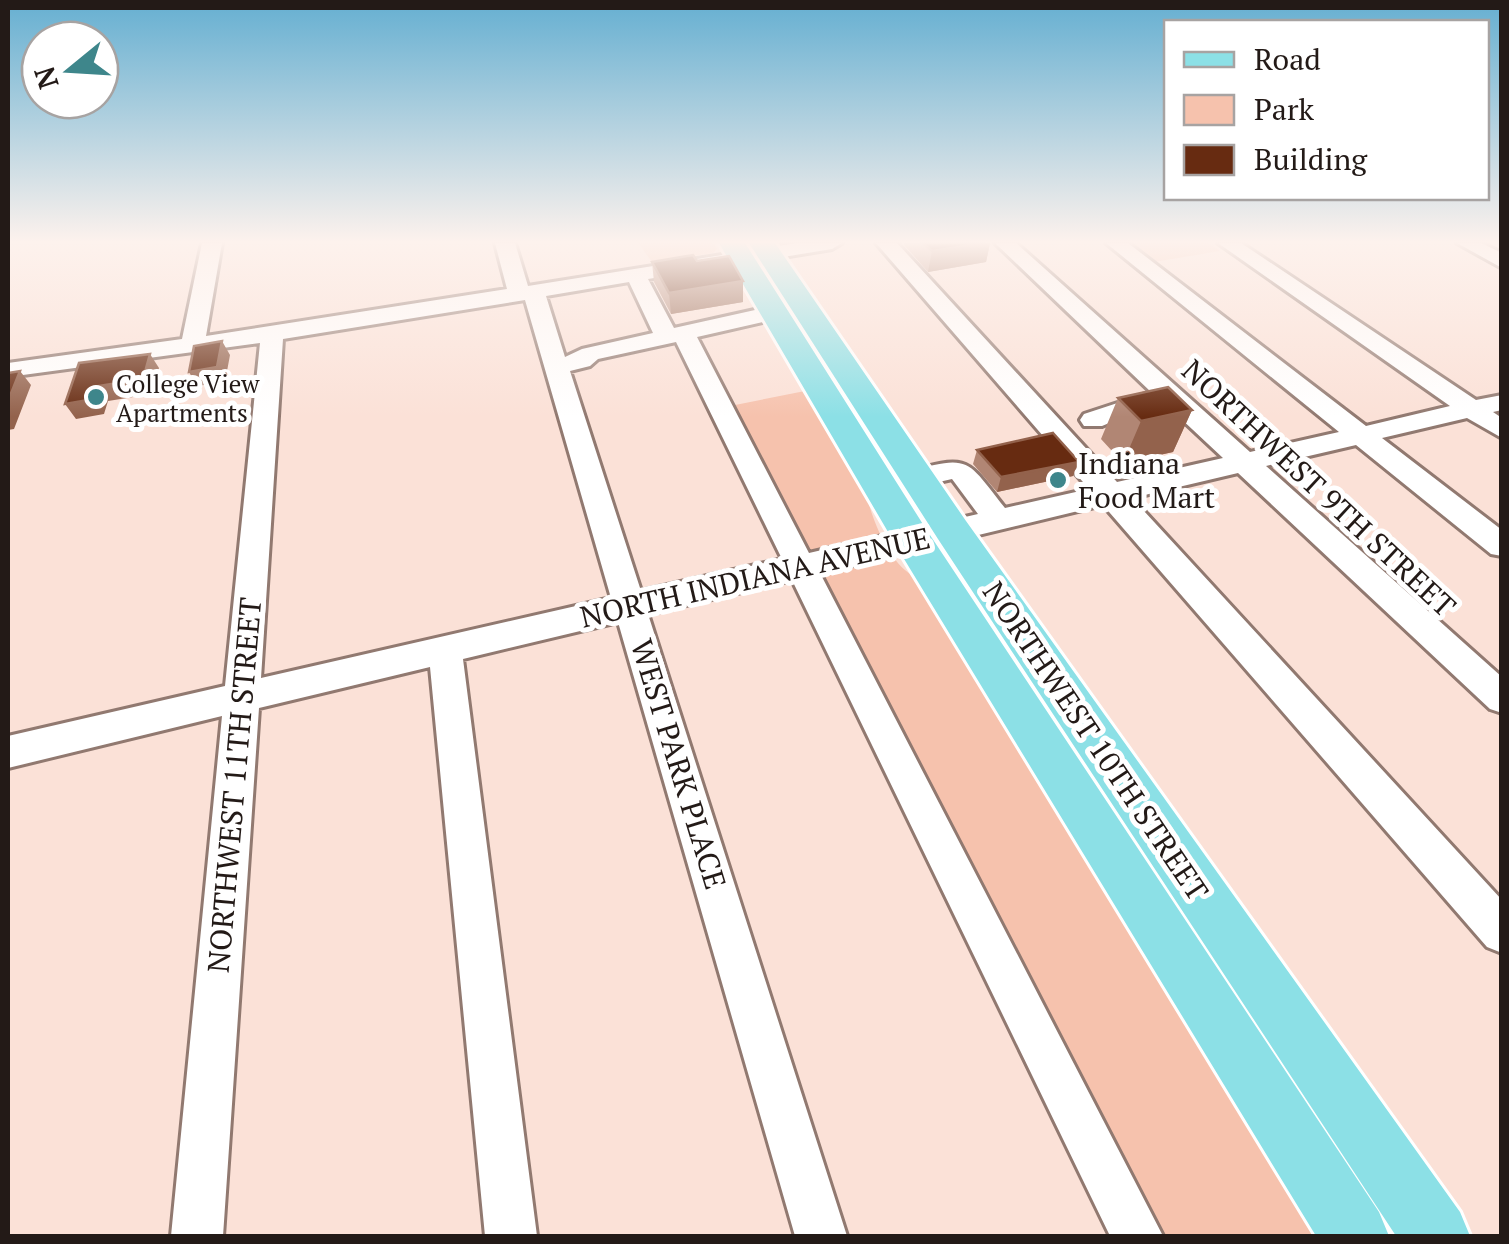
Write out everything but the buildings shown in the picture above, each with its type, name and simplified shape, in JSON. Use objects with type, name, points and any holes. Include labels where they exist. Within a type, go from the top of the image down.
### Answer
[{"type":"main road","name":"NORTHWEST 10TH STREET","points":[[772,301],[776,312],[954,530],[1355,1236]]},
{"type":"main road","name":"NORTHWEST 10TH STREET","points":[[789,301],[954,530],[1436,1236]]},
{"type":"street","points":[[192,346],[201,301]]},
{"type":"street","points":[[8,370],[482,301]]},
{"type":"street","name":"WEST PARK PLACE","points":[[530,301],[556,366],[631,606],[821,1236]]},
{"type":"street","points":[[653,301],[803,565],[1137,1236]]},
{"type":"street","points":[[938,301],[1502,932]]},
{"type":"street","name":"NORTHWEST 9TH STREET","points":[[1068,301],[1502,700]]},
{"type":"street","points":[[1191,301],[1502,546]]},
{"type":"street","points":[[1314,301],[1502,430]]},
{"type":"street","points":[[556,366],[776,312]]},
{"type":"street","name":"NORTHWEST 11TH STREET","points":[[197,1236],[272,334]]},
{"type":"street","points":[[1093,420],[1144,400],[1170,396]]},
{"type":"street","name":"NORTH INDIANA AVENUE","points":[[8,752],[1502,402]]},
{"type":"street","points":[[917,478],[959,469],[954,530]]},
{"type":"street","points":[[445,649],[511,1236]]},
{"type":"green space","points":[[780,301],[787,301],[924,512],[913,515]]},
{"type":"green space","points":[[805,391],[869,504],[891,554],[912,575],[1319,1236],[1146,1236],[725,407]]},
{"type":"place","name":"College View Apartments","points":[[96,397]]},
{"type":"place","name":"Indiana Food Mart","points":[[1058,480]]}]
